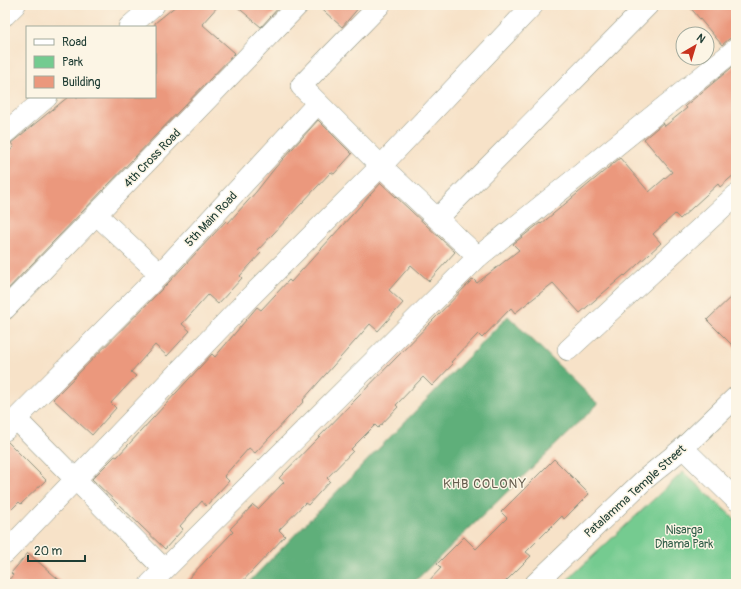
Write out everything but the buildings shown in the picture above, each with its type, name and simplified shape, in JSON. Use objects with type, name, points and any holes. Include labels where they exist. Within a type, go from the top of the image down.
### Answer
[{"type":"street","points":[[5,15],[15,5]]},
{"type":"street","points":[[130,26],[154,5]]},
{"type":"street","name":"4th Cross Road","points":[[5,309],[298,5]]},
{"type":"street","points":[[380,5],[301,86],[380,166],[438,218],[478,257]]},
{"type":"street","points":[[5,553],[249,298],[380,166],[533,5]]},
{"type":"street","points":[[438,218],[648,5]]},
{"type":"street","points":[[150,584],[478,257],[736,49]]},
{"type":"street","points":[[5,133],[46,98]]},
{"type":"street","name":"5th Main Road","points":[[10,424],[160,274],[318,103]]},
{"type":"street","points":[[568,350],[736,196]]},
{"type":"street","points":[[97,215],[160,274]]},
{"type":"street","name":"Patalamma Temple Street","points":[[535,584],[644,480],[683,448],[736,397]]},
{"type":"street","points":[[10,424],[75,479],[164,569]]},
{"type":"street","points":[[683,448],[736,500]]},
{"type":"green space","points":[[508,316],[598,404],[412,584],[247,584]]},
{"type":"green space","name":"Nisarga Dhama Park","points":[[683,472],[736,520],[736,584],[563,584]]},
{"type":"district","name":"KHB COLONY","points":[[485,483]]}]
